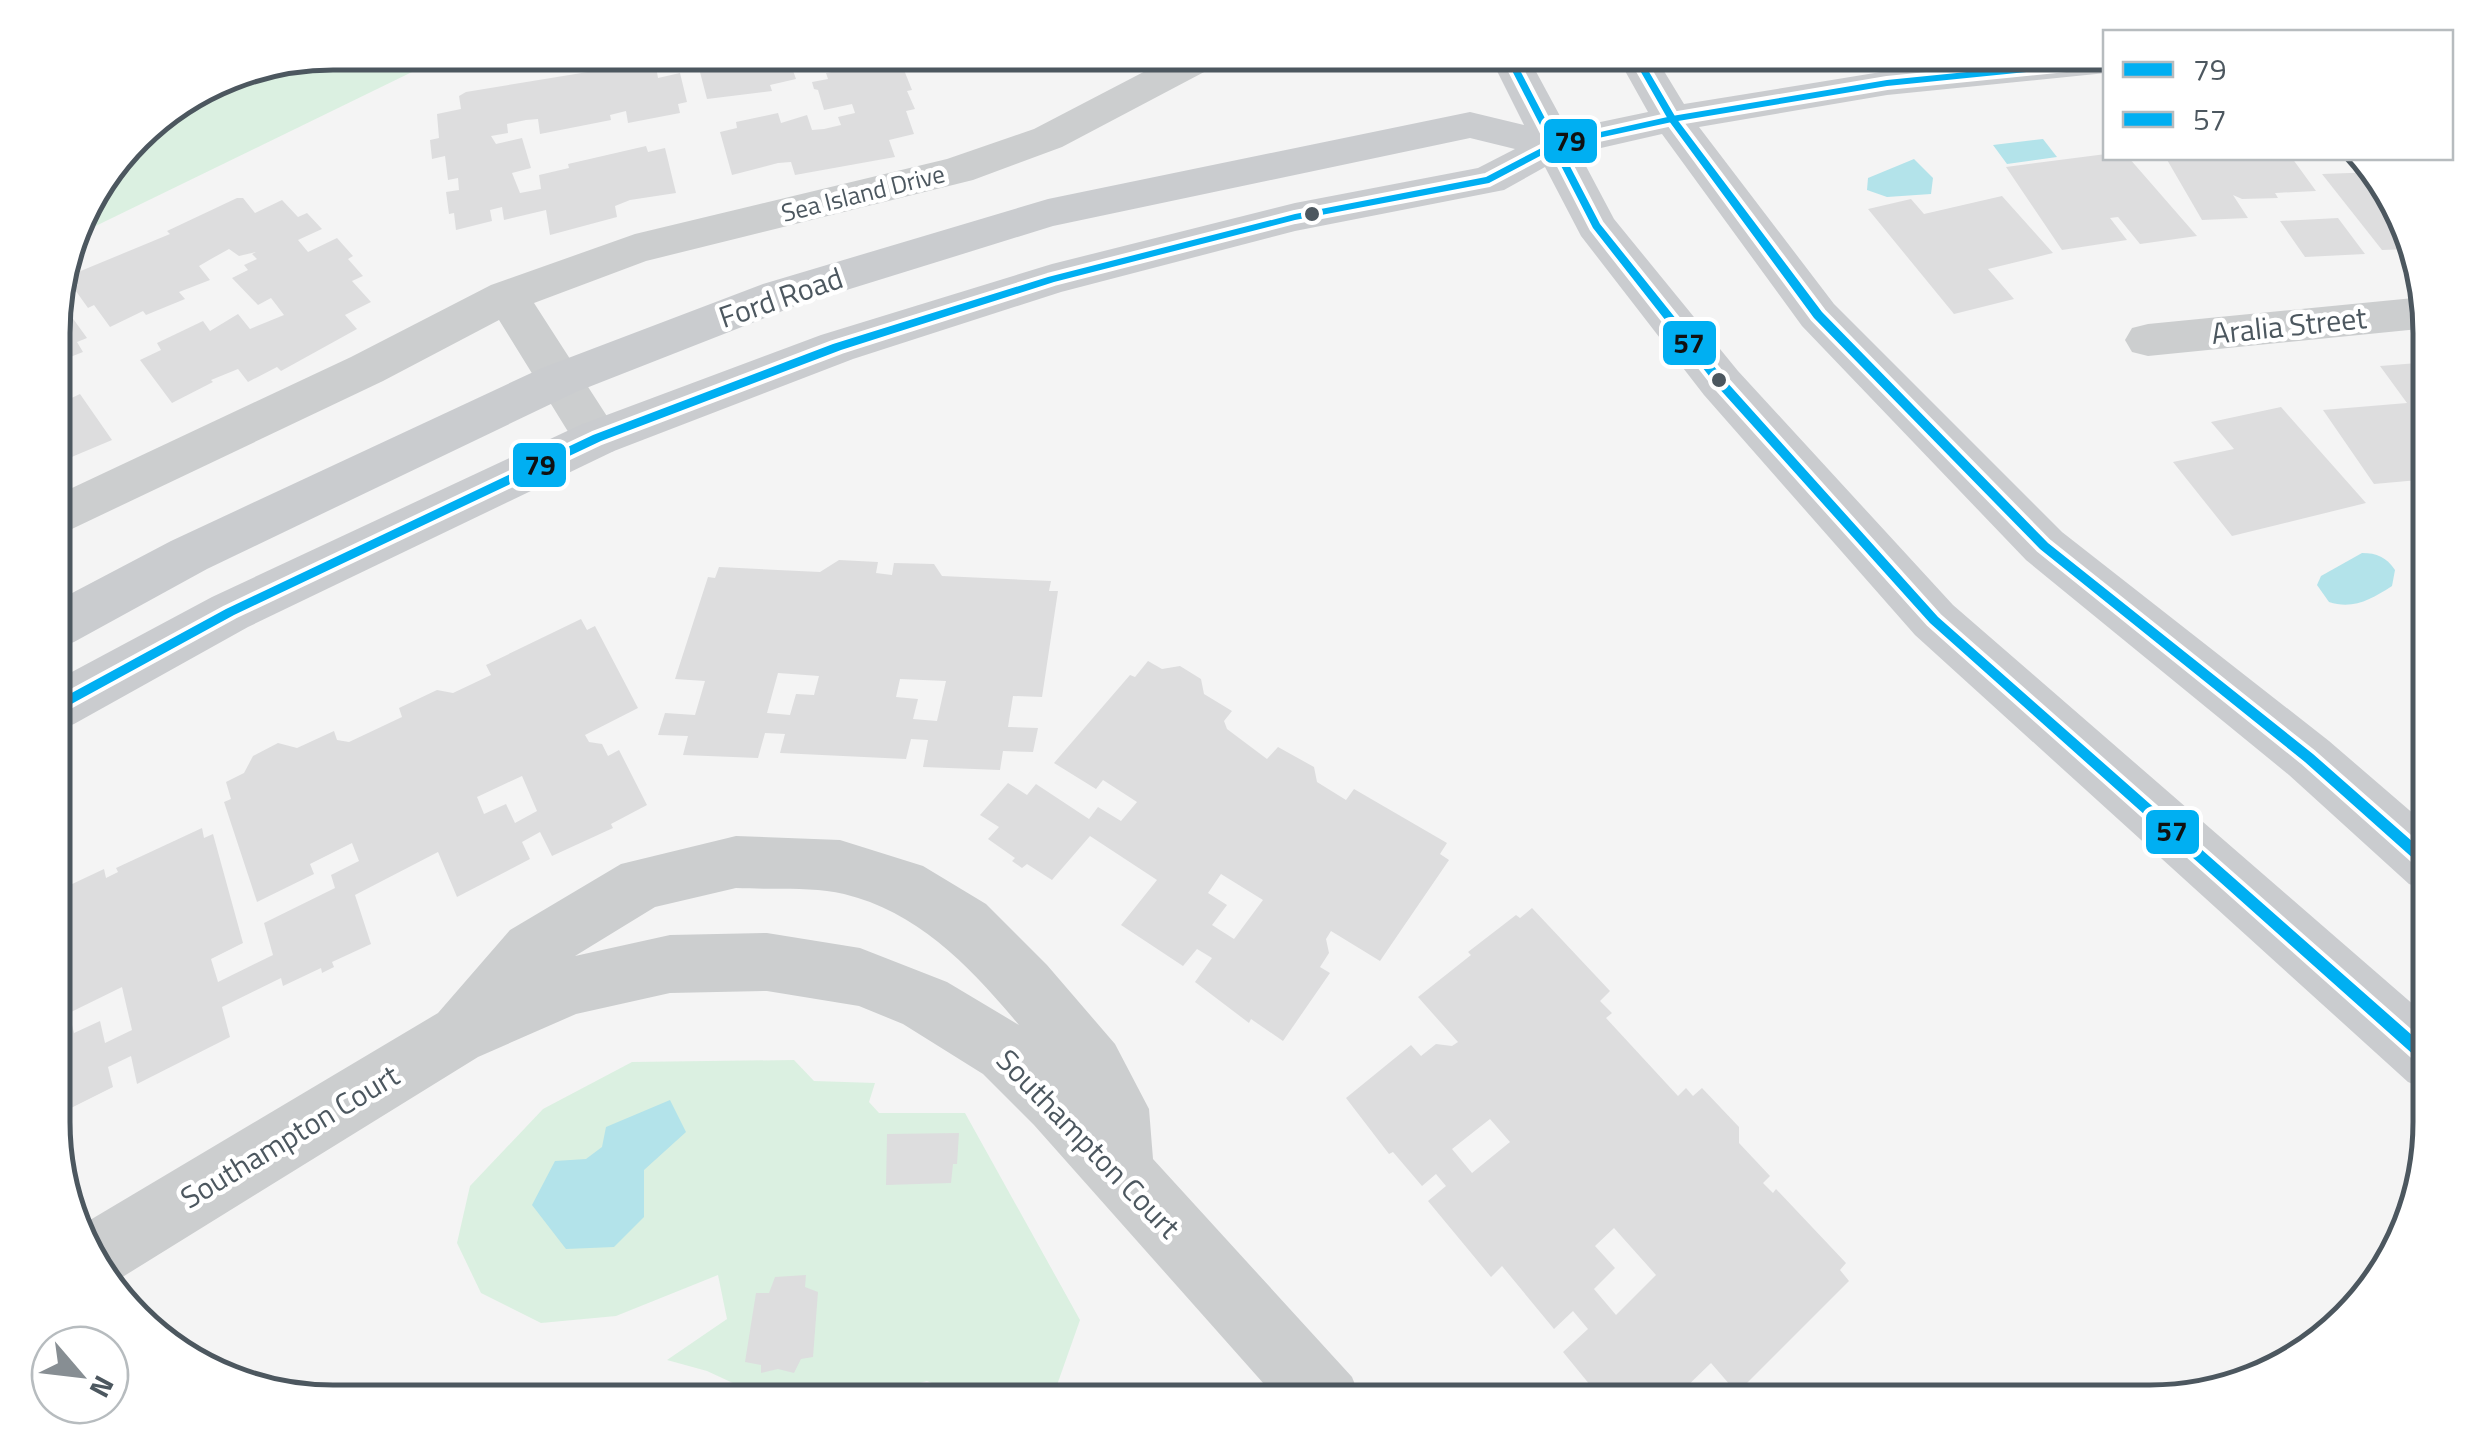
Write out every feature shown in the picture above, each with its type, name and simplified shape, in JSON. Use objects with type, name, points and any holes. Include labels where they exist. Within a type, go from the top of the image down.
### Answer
[{"type":"main road","points":[[1516,70],[1596,226],[1721,383],[1934,620],[2412,1044]]},
{"type":"main road","points":[[1644,70],[1672,119],[1818,315],[2044,546],[2308,758],[2412,849]]},
{"type":"main road","name":"Ford Road","points":[[70,700],[230,612],[597,438],[837,347],[1052,279],[1295,217],[1489,180],[1554,145],[1672,119],[1886,83],[2016,70]]},
{"type":"main road","name":"Ford Road","points":[[70,619],[189,555],[559,380],[779,295],[1048,214],[1470,126],[1554,145]]},
{"type":"street","name":"Sea Island Drive","points":[[70,511],[366,369],[507,296],[635,249],[958,170],[1048,138],[1113,108],[1180,70]]},
{"type":"street","points":[[507,296],[597,438]]},
{"type":"street","name":"Aralia Street","points":[[2148,340],[2412,314]]},
{"type":"street","points":[[456,1036],[531,950],[642,883],[736,862],[840,866],[902,885],[965,924],[1025,986],[1093,1066],[1117,1109],[1121,1173]]},
{"type":"street","name":"Southampton Court","points":[[104,1250],[456,1036],[571,986],[670,964],[767,962],[860,977],[925,1003],[1005,1052],[1121,1173],[1311,1384]]},
{"type":"green space","points":[[416,70],[92,228],[124,173],[147,147],[201,105],[248,84],[299,72]]},
{"type":"green space","points":[[794,1060],[814,1081],[875,1083],[869,1102],[879,1113],[965,1113],[1080,1320],[1057,1385],[936,1385],[927,1381],[913,1385],[737,1385],[707,1371],[667,1360],[727,1319],[718,1275],[616,1316],[541,1323],[481,1293],[457,1243],[470,1186],[543,1109],[632,1062]]},
{"type":"water","points":[[2043,139],[2057,157],[2007,164],[1993,145]]},
{"type":"water","points":[[1914,159],[1933,178],[1931,194],[1887,197],[1867,190],[1868,178]]},
{"type":"water","points":[[2362,553],[2381,557],[2392,566],[2392,586],[2354,604],[2329,602],[2317,585],[2321,576]]},
{"type":"water","points":[[670,1100],[686,1132],[644,1170],[644,1217],[614,1247],[566,1249],[532,1205],[555,1161],[586,1159],[602,1147],[606,1127]]},
{"type":"building","points":[[600,70],[657,70],[658,78],[680,73],[687,102],[678,104],[680,113],[628,123],[626,111],[610,115],[611,120],[540,134],[538,119],[526,120],[507,124],[508,133],[491,136],[496,144],[522,138],[531,168],[512,173],[520,193],[541,189],[539,175],[569,168],[568,164],[646,146],[648,152],[665,148],[676,193],[630,200],[615,206],[617,217],[550,235],[546,210],[504,220],[502,207],[490,210],[492,221],[456,230],[446,192],[459,190],[458,178],[448,180],[445,156],[432,159],[430,140],[439,138],[437,114],[461,109],[459,96]]},
{"type":"building","points":[[699,70],[793,70],[796,79],[770,85],[772,91],[707,99]]},
{"type":"building","points":[[904,70],[915,109],[906,111],[914,134],[889,140],[895,157],[795,175],[791,162],[732,175],[720,132],[737,128],[736,122],[778,113],[781,123],[807,115],[812,130],[841,125],[838,117],[855,113],[852,104],[824,110],[818,90],[814,89],[812,82],[828,79],[826,73]]},
{"type":"building","points":[[2103,154],[2103,160],[2131,160],[2197,236],[2140,244],[2118,217],[2110,218],[2127,240],[2062,250],[2006,167]]},
{"type":"building","points":[[2167,160],[2293,160],[2316,191],[2275,193],[2278,198],[2242,199],[2233,195],[2248,218],[2202,220]]},
{"type":"building","points":[[2358,173],[2386,217],[2399,249],[2382,250],[2322,174]]},
{"type":"building","points":[[2002,196],[2053,253],[1988,269],[2014,299],[1954,314],[1868,209],[1911,199],[1924,214]]},
{"type":"building","points":[[237,198],[243,198],[255,213],[282,200],[298,217],[307,213],[322,229],[298,240],[308,252],[337,238],[353,256],[348,259],[363,276],[352,281],[371,302],[345,315],[357,329],[281,371],[277,367],[248,382],[238,369],[172,403],[140,360],[161,350],[157,343],[203,321],[210,331],[238,314],[250,329],[284,315],[271,298],[258,305],[232,278],[248,270],[244,265],[257,259],[252,254],[256,252],[239,256],[229,249],[199,266],[210,280],[179,292],[185,299],[146,315],[143,311],[110,327],[94,305],[88,308],[74,289],[78,285],[77,272],[170,234],[167,231]]},
{"type":"building","points":[[2338,218],[2365,254],[2305,257],[2280,221]]},
{"type":"building","points":[[71,316],[87,338],[77,342],[83,352],[70,357]]},
{"type":"building","points":[[2412,363],[2412,481],[2374,484],[2323,410],[2407,403],[2380,366]]},
{"type":"building","points":[[80,394],[112,440],[70,458],[70,399]]},
{"type":"building","points":[[2281,407],[2366,503],[2232,536],[2173,462],[2234,449],[2211,422]]},
{"type":"building","points":[[839,560],[878,562],[876,573],[892,575],[894,563],[934,564],[942,576],[1051,581],[1049,591],[1058,591],[1042,697],[1013,696],[1008,727],[1038,728],[1033,752],[1003,751],[1000,770],[923,767],[928,740],[911,739],[906,759],[780,753],[785,734],[765,733],[758,758],[683,755],[688,736],[658,735],[665,713],[695,715],[705,681],[675,679],[708,577],[715,578],[719,567],[820,572]],"holes":[[[778,673],[819,676],[814,695],[796,694],[790,715],[767,713]],[[900,679],[946,681],[937,721],[913,719],[918,699],[896,697]]]},
{"type":"building","points":[[581,619],[587,630],[595,626],[638,708],[585,735],[589,742],[602,744],[608,756],[619,750],[647,805],[611,824],[613,828],[552,856],[540,832],[522,842],[530,859],[457,897],[438,852],[355,895],[371,944],[332,962],[334,967],[322,973],[321,968],[283,986],[281,978],[222,1007],[230,1037],[137,1084],[131,1056],[108,1067],[113,1087],[70,1108],[70,1017],[74,1033],[100,1021],[105,1043],[132,1030],[122,987],[70,1013],[70,885],[104,869],[106,878],[118,872],[116,868],[202,828],[204,838],[213,834],[243,943],[211,959],[218,982],[273,955],[264,923],[335,888],[331,875],[359,861],[352,843],[310,864],[314,874],[257,902],[224,802],[231,799],[226,782],[244,773],[253,756],[278,743],[297,748],[334,731],[337,740],[349,742],[402,717],[399,708],[437,690],[453,693],[491,675],[486,665]],"holes":[[[522,776],[537,811],[515,823],[506,804],[484,814],[477,797]]]},
{"type":"building","points":[[1148,661],[1162,669],[1180,666],[1201,679],[1204,694],[1232,711],[1224,721],[1227,729],[1267,759],[1278,747],[1314,767],[1317,782],[1346,800],[1354,789],[1447,843],[1440,854],[1449,860],[1380,961],[1331,931],[1326,939],[1329,953],[1320,967],[1330,973],[1283,1041],[1251,1019],[1249,1023],[1195,982],[1212,958],[1197,949],[1183,966],[1121,925],[1157,880],[1090,836],[1052,880],[1027,864],[1022,868],[1012,861],[1015,858],[988,839],[999,827],[980,815],[1008,783],[1027,795],[1036,784],[1089,819],[1098,807],[1121,821],[1137,802],[1103,780],[1096,789],[1054,763],[1130,675],[1135,677]],"holes":[[[1221,874],[1263,900],[1234,939],[1212,925],[1227,905],[1208,893]]]},
{"type":"building","points":[[1532,908],[1610,991],[1600,1001],[1612,1013],[1606,1018],[1678,1096],[1686,1088],[1693,1096],[1702,1088],[1739,1127],[1739,1143],[1770,1176],[1763,1183],[1773,1193],[1776,1189],[1846,1263],[1840,1270],[1849,1281],[1746,1384],[1729,1384],[1711,1363],[1689,1384],[1589,1384],[1563,1352],[1588,1329],[1573,1311],[1554,1329],[1502,1266],[1491,1277],[1428,1201],[1446,1186],[1436,1174],[1422,1186],[1393,1152],[1389,1154],[1346,1098],[1411,1045],[1421,1056],[1436,1044],[1452,1046],[1458,1042],[1418,997],[1516,915],[1520,918]],"holes":[[[1490,1119],[1510,1142],[1472,1173],[1452,1149]],[[1614,1228],[1656,1275],[1616,1315],[1594,1289],[1615,1268],[1595,1246]]]},
{"type":"building","points":[[959,1133],[951,1183],[886,1185],[887,1134]]},
{"type":"building","points":[[806,1275],[805,1287],[818,1292],[813,1357],[801,1359],[794,1373],[778,1369],[761,1373],[761,1365],[745,1362],[756,1293],[769,1293],[775,1277]]},
{"type":"transit line","name":"57","points":[[1516,70],[1596,226],[1721,383],[1934,620],[2412,1044]]},
{"type":"transit line","name":"57","points":[[1644,70],[1672,119],[1818,315],[2044,546],[2309,758],[2412,849]]},
{"type":"transit line","name":"79","points":[[70,700],[230,612],[597,438],[837,347],[1052,279],[1295,217],[1489,180],[1554,145],[1672,119],[1887,83],[2016,70]]}]
